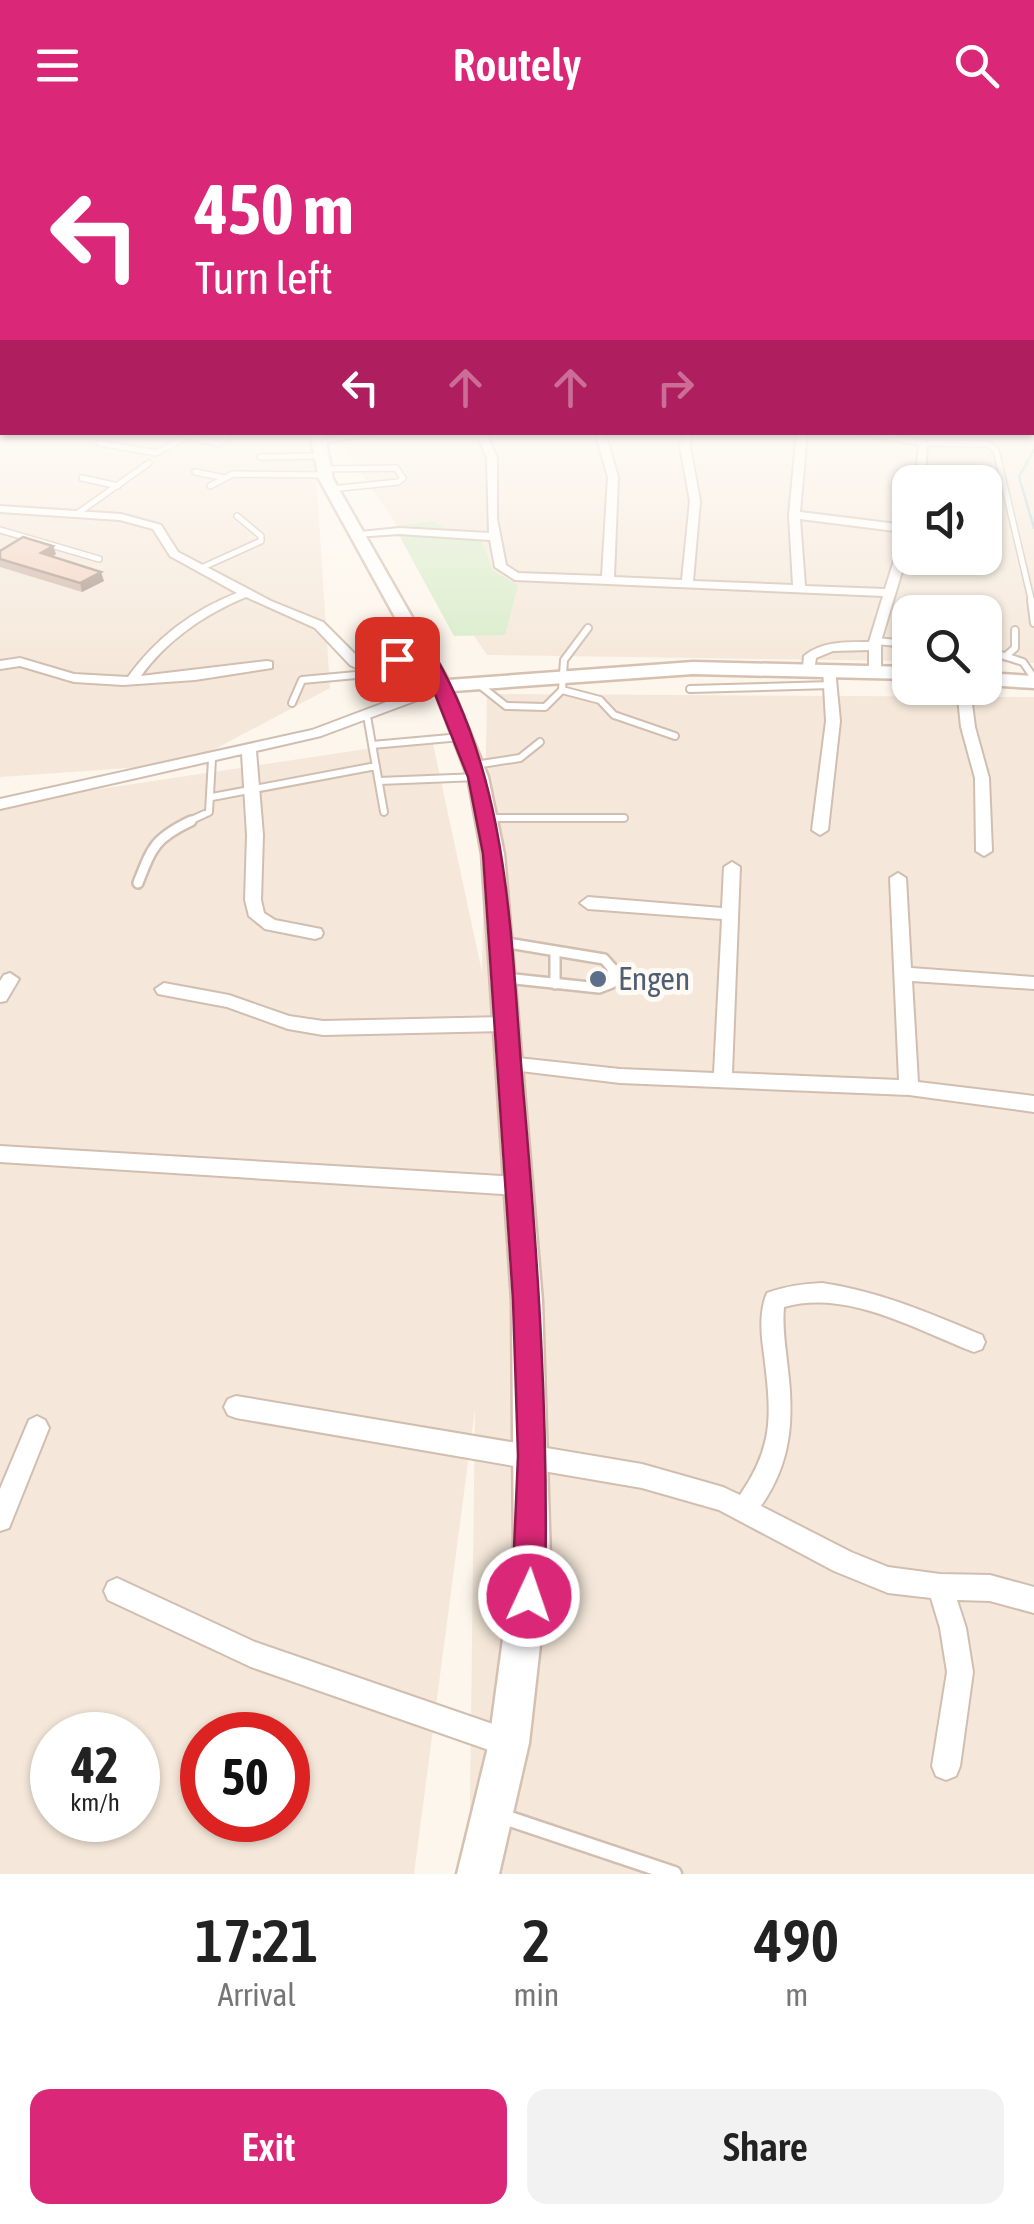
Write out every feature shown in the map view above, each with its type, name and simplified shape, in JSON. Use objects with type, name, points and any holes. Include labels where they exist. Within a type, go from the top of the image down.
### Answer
[{"type":"main road","points":[[346,506],[412,645],[442,686],[470,760],[486,818],[499,941],[527,1300],[533,1456],[529,1596],[509,1743],[478,1874]]},
{"type":"main road","points":[[442,686],[563,683],[694,668],[823,674],[892,672]]},
{"type":"main road","points":[[1002,679],[1034,680]]},
{"type":"street","points":[[493,506],[494,537],[501,567],[514,576],[889,593]]},
{"type":"street","points":[[608,582],[612,506]]},
{"type":"street","points":[[687,585],[694,506]]},
{"type":"street","points":[[795,506],[799,590]]},
{"type":"street","points":[[0,509],[127,518],[157,527],[174,554],[246,593],[320,625],[355,662],[378,673],[407,700]]},
{"type":"street","points":[[794,514],[892,526]]},
{"type":"street","points":[[360,534],[400,531],[494,537]]},
{"type":"street","points":[[875,671],[875,644],[895,575]]},
{"type":"street","points":[[132,680],[152,651],[246,593]]},
{"type":"street","points":[[820,830],[833,722],[823,674],[810,656],[835,646],[875,644]]},
{"type":"street","points":[[0,665],[28,662],[75,678],[132,680],[178,678],[267,665]]},
{"type":"street","points":[[0,804],[249,750],[368,716],[442,686]]},
{"type":"street","points":[[965,705],[982,778],[984,851]]},
{"type":"street","points":[[249,750],[252,900],[257,916],[270,926],[315,933]]},
{"type":"street","points":[[722,1077],[732,867]]},
{"type":"street","points":[[898,878],[910,1088]]},
{"type":"street","points":[[588,903],[730,914]]},
{"type":"street","points":[[902,974],[1034,983]]},
{"type":"street","points":[[0,996],[10,979]]},
{"type":"street","points":[[164,990],[230,1001],[288,1022],[323,1028],[504,1024]]},
{"type":"street","points":[[509,1064],[620,1076],[722,1077],[910,1088],[1034,1104]]},
{"type":"street","points":[[0,1154],[517,1186]]},
{"type":"street","points":[[746,1509],[773,1468],[780,1439],[780,1400],[770,1320],[776,1300],[808,1291],[870,1303],[974,1342]]},
{"type":"street","points":[[236,1408],[642,1476],[746,1509],[843,1562],[888,1580],[940,1588],[990,1588],[1034,1600]]},
{"type":"street","points":[[0,1520],[37,1428]]},
{"type":"street","points":[[940,1588],[953,1628],[960,1672],[946,1766]]},
{"type":"street","points":[[117,1591],[251,1654],[509,1743]]},
{"type":"lane","points":[[78,514],[89,506]]},
{"type":"lane","points":[[1012,506],[1029,573],[1034,623]]},
{"type":"lane","points":[[199,569],[261,541],[261,536],[236,516]]},
{"type":"lane","points":[[0,530],[100,559]]},
{"type":"lane","points":[[477,683],[496,705],[525,711],[545,707],[563,683],[564,660],[588,628]]},
{"type":"lane","points":[[1007,656],[1015,648],[1016,630]]},
{"type":"lane","points":[[875,644],[892,644]]},
{"type":"lane","points":[[364,651],[412,645]]},
{"type":"lane","points":[[390,686],[412,645]]},
{"type":"lane","points":[[1002,655],[1022,662],[1034,680]]},
{"type":"lane","points":[[1022,662],[1034,656]]},
{"type":"lane","points":[[292,703],[302,680],[378,673]]},
{"type":"lane","points":[[690,689],[823,674]]},
{"type":"lane","points":[[563,683],[600,700],[614,715],[675,736]]},
{"type":"lane","points":[[368,716],[384,812]]},
{"type":"lane","points":[[378,781],[470,760],[523,756],[536,750],[540,742]]},
{"type":"lane","points":[[372,745],[470,760]]},
{"type":"lane","points":[[138,882],[153,846],[163,834],[209,812],[212,758]]},
{"type":"lane","points":[[212,797],[376,766]]},
{"type":"lane","points":[[486,818],[624,818]]},
{"type":"lane","points":[[499,941],[604,959],[612,968],[612,983],[608,986],[501,978]]},
{"type":"lane","points":[[555,951],[555,984]]},
{"type":"lane","points":[[492,1814],[632,1856],[674,1874]]},
{"type":"shaded area","points":[[0,506],[318,506],[330,688],[187,764],[0,777]]},
{"type":"shaded area","points":[[384,506],[892,506],[892,575],[1002,575],[1002,506],[1034,506],[1034,663],[1002,662],[1002,595],[892,595],[892,661],[487,655]]},
{"type":"shaded area","points":[[487,694],[892,696],[892,705],[1002,705],[1002,697],[1034,697],[1034,1874],[469,1874],[475,1409],[414,1874],[0,1874],[0,804],[432,739],[482,972]]},
{"type":"green space","points":[[433,521],[456,536],[481,539],[493,571],[518,585],[505,635],[454,636],[394,526]]},
{"type":"building","points":[[23,537],[53,546],[41,553],[101,572],[80,583],[0,559],[0,551]]},
{"type":"waterway","points":[[1028,506],[1034,528]]},
{"type":"place","name":"Engen","points":[[598,979]]},
{"type":"route","points":[[397,659],[404,646],[420,644],[432,664],[478,777],[493,854],[527,1300],[533,1456],[529,1596]]}]
